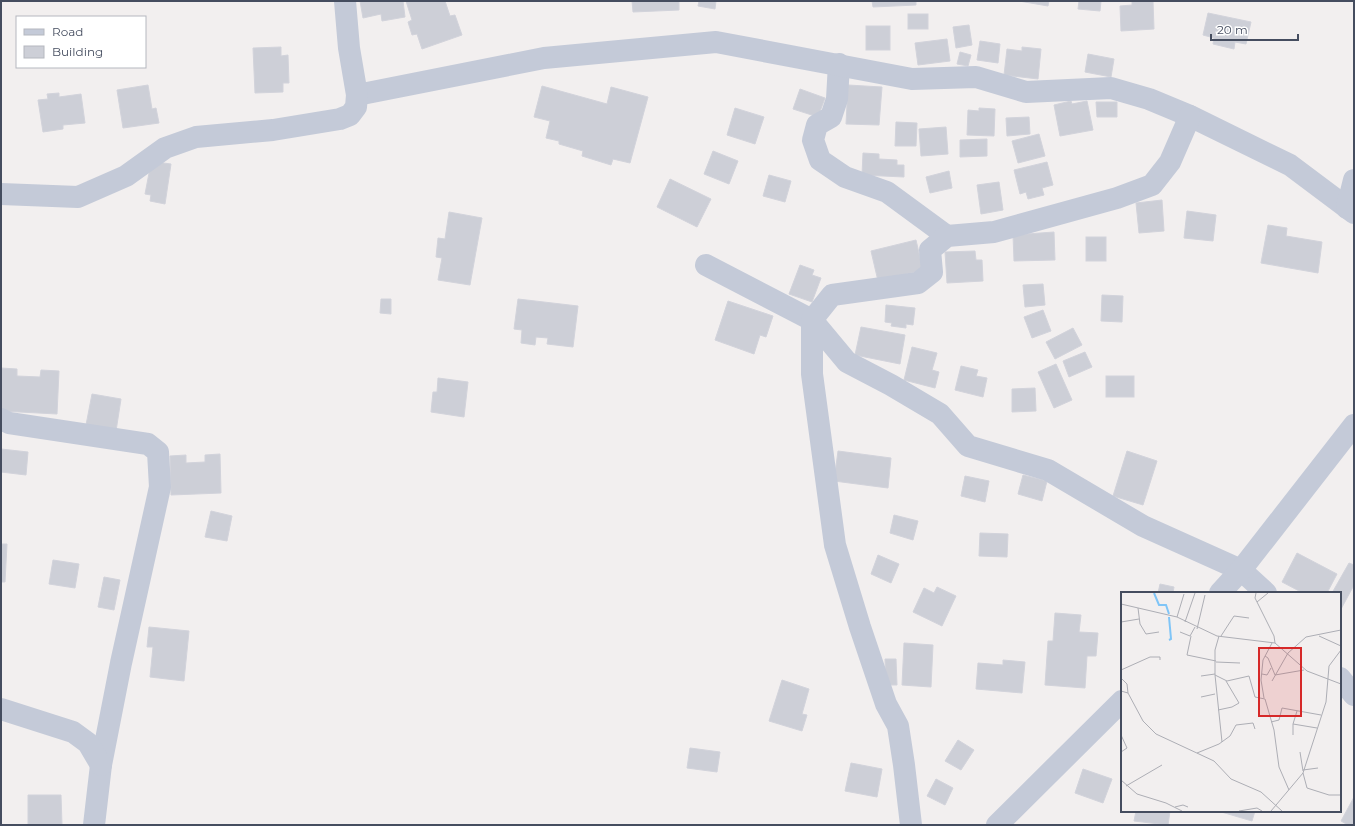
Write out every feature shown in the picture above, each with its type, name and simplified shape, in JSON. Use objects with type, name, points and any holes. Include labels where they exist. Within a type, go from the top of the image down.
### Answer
[{"type":"street","points":[[1,194],[78,197],[126,176],[165,148],[196,137],[273,130],[340,119],[350,115],[356,107],[357,95],[349,48],[345,1]]},
{"type":"street","points":[[357,95],[544,58],[716,42],[912,79],[976,77],[1026,92],[1111,88],[1149,99],[1190,116],[1290,165],[1350,210],[1354,180]]},
{"type":"street","points":[[839,64],[837,99],[831,117],[818,125],[813,140],[820,160],[845,177],[887,192],[947,236]]},
{"type":"street","points":[[911,825],[898,726],[886,704],[860,627],[835,545],[812,374],[812,320],[832,295],[918,283],[932,272],[930,250],[947,236],[994,232],[1117,198],[1152,186],[1170,162],[1190,116]]},
{"type":"street","points":[[706,265],[812,320],[847,362],[891,385],[940,414],[968,446],[1048,470],[1143,526],[1241,570],[1265,592]]},
{"type":"street","points":[[1,419],[9,423],[148,444],[158,452],[160,487],[121,663],[101,765],[94,825]]},
{"type":"street","points":[[1221,592],[1241,570],[1354,425]]},
{"type":"street","points":[[1341,679],[1354,695]]},
{"type":"street","points":[[997,825],[1121,702]]},
{"type":"street","points":[[1,709],[73,732],[88,743],[101,765]]},
{"type":"building","points":[[360,1],[403,1],[405,17],[382,21],[381,14],[363,18]]},
{"type":"building","points":[[406,1],[445,1],[450,16],[455,15],[462,35],[422,49],[417,34],[412,35],[408,22],[412,20]]},
{"type":"building","points":[[632,1],[679,1],[679,10],[633,12]]},
{"type":"building","points":[[699,1],[716,1],[715,9],[698,6]]},
{"type":"building","points":[[872,1],[916,1],[916,5],[873,7]]},
{"type":"building","points":[[1019,1],[1049,1],[1048,6]]},
{"type":"building","points":[[1079,1],[1101,1],[1100,11],[1078,9]]},
{"type":"building","points":[[1132,1],[1153,1],[1154,29],[1121,31],[1120,6],[1132,5]]},
{"type":"building","points":[[1208,13],[1251,22],[1246,44],[1235,42],[1234,49],[1213,44],[1214,38],[1203,35]]},
{"type":"building","points":[[908,14],[928,14],[928,29],[908,29]]},
{"type":"building","points":[[969,25],[972,45],[956,48],[953,27]]},
{"type":"building","points":[[866,26],[890,26],[890,50],[866,50]]},
{"type":"building","points":[[947,39],[950,61],[918,65],[915,43]]},
{"type":"building","points":[[980,41],[1000,44],[998,63],[977,60]]},
{"type":"building","points":[[281,47],[281,56],[288,55],[289,83],[283,83],[283,92],[255,93],[253,48]]},
{"type":"building","points":[[1022,47],[1041,49],[1038,79],[1004,75],[1007,49],[1022,51]]},
{"type":"building","points":[[960,52],[971,55],[968,66],[957,64]]},
{"type":"building","points":[[1088,54],[1114,59],[1111,77],[1085,72]]},
{"type":"building","points":[[148,85],[152,109],[156,108],[159,123],[123,128],[117,90]]},
{"type":"building","points":[[848,85],[882,87],[879,125],[846,124]]},
{"type":"building","points":[[542,86],[607,104],[611,87],[648,97],[630,163],[613,159],[611,165],[582,156],[583,151],[559,144],[559,141],[546,138],[550,121],[534,117]]},
{"type":"building","points":[[800,89],[825,98],[818,117],[793,109]]},
{"type":"building","points":[[59,93],[59,97],[81,94],[85,123],[63,125],[63,129],[43,132],[38,100],[48,99],[47,94]]},
{"type":"building","points":[[1071,101],[1072,104],[1087,101],[1093,130],[1060,136],[1054,105]]},
{"type":"building","points":[[1096,102],[1117,102],[1117,117],[1097,117]]},
{"type":"building","points":[[735,108],[764,117],[755,144],[727,135]]},
{"type":"building","points":[[979,108],[995,109],[994,136],[967,135],[968,110],[979,111]]},
{"type":"building","points":[[1029,117],[1030,134],[1007,136],[1006,118]]},
{"type":"building","points":[[896,122],[917,123],[916,146],[895,146]]},
{"type":"building","points":[[946,127],[948,154],[921,156],[919,129]]},
{"type":"building","points":[[1039,134],[1045,156],[1018,163],[1012,141]]},
{"type":"building","points":[[987,139],[987,156],[960,157],[960,140]]},
{"type":"building","points":[[713,151],[738,161],[729,184],[704,174]]},
{"type":"building","points":[[863,153],[879,154],[879,159],[897,160],[897,165],[904,165],[904,177],[862,175]]},
{"type":"building","points":[[156,162],[171,164],[165,204],[150,201],[151,195],[145,194],[150,168]]},
{"type":"building","points":[[1047,162],[1053,185],[1042,188],[1044,195],[1028,199],[1026,192],[1020,194],[1014,170]]},
{"type":"building","points":[[949,171],[952,188],[930,193],[926,177]]},
{"type":"building","points":[[769,175],[791,181],[785,202],[763,196]]},
{"type":"building","points":[[670,179],[711,199],[697,227],[657,207]]},
{"type":"building","points":[[999,182],[1003,210],[981,214],[977,185]]},
{"type":"building","points":[[1162,200],[1164,231],[1139,233],[1136,203]]},
{"type":"building","points":[[1187,211],[1216,215],[1213,241],[1184,238]]},
{"type":"building","points":[[449,212],[482,218],[470,285],[438,280],[442,258],[436,257],[438,238],[445,239]]},
{"type":"building","points":[[1268,225],[1287,228],[1286,236],[1322,242],[1318,273],[1261,263]]},
{"type":"building","points":[[1054,232],[1055,260],[1014,261],[1013,235]]},
{"type":"building","points":[[1086,237],[1106,237],[1106,261],[1086,261]]},
{"type":"building","points":[[916,240],[923,270],[878,281],[871,251]]},
{"type":"building","points":[[975,251],[976,260],[982,260],[983,281],[947,283],[945,252]]},
{"type":"building","points":[[800,265],[814,270],[812,275],[821,278],[812,302],[789,294]]},
{"type":"building","points":[[1043,284],[1045,305],[1025,307],[1023,285]]},
{"type":"building","points":[[1102,295],[1123,296],[1122,322],[1101,321]]},
{"type":"building","points":[[381,299],[391,299],[391,314],[380,313]]},
{"type":"building","points":[[518,299],[578,306],[573,347],[547,344],[548,338],[536,337],[535,345],[521,343],[522,330],[514,329]]},
{"type":"building","points":[[728,301],[773,316],[766,337],[760,335],[754,354],[715,340]]},
{"type":"building","points":[[886,305],[915,308],[913,325],[906,324],[906,328],[891,326],[892,323],[885,322]]},
{"type":"building","points":[[1043,310],[1051,331],[1032,338],[1024,317]]},
{"type":"building","points":[[861,327],[905,335],[900,364],[855,355]]},
{"type":"building","points":[[1073,328],[1082,345],[1055,359],[1046,342]]},
{"type":"building","points":[[912,347],[937,353],[932,370],[939,372],[935,388],[904,380]]},
{"type":"building","points":[[1085,352],[1092,367],[1069,377],[1063,361]]},
{"type":"building","points":[[1056,364],[1072,400],[1054,408],[1038,372]]},
{"type":"building","points":[[961,366],[978,370],[976,376],[987,378],[983,397],[955,390]]},
{"type":"building","points":[[1,368],[17,369],[17,376],[40,377],[41,370],[59,371],[57,414],[1,411]]},
{"type":"building","points":[[1106,376],[1134,376],[1134,397],[1106,397]]},
{"type":"building","points":[[438,378],[468,382],[464,417],[431,412],[433,392],[437,392]]},
{"type":"building","points":[[1035,388],[1036,411],[1012,412],[1012,389]]},
{"type":"building","points":[[92,394],[121,399],[116,431],[86,425]]},
{"type":"building","points":[[1,449],[28,452],[26,475],[1,472]]},
{"type":"building","points":[[838,451],[891,458],[888,488],[834,481]]},
{"type":"building","points":[[1127,451],[1157,461],[1143,505],[1113,496]]},
{"type":"building","points":[[220,454],[221,493],[171,495],[170,456],[186,455],[186,463],[205,462],[205,455]]},
{"type":"building","points":[[1023,475],[1047,481],[1042,501],[1018,494]]},
{"type":"building","points":[[965,476],[989,481],[985,502],[961,496]]},
{"type":"building","points":[[211,511],[232,516],[227,541],[205,537]]},
{"type":"building","points":[[894,515],[918,521],[913,540],[890,533]]},
{"type":"building","points":[[980,533],[1008,534],[1007,557],[979,556]]},
{"type":"building","points":[[1,544],[7,544],[5,582],[1,582]]},
{"type":"building","points":[[1297,553],[1337,574],[1328,592],[1301,592],[1282,582]]},
{"type":"building","points":[[878,555],[899,564],[891,583],[871,574]]},
{"type":"building","points":[[53,560],[79,564],[75,588],[49,584]]},
{"type":"building","points":[[1349,563],[1354,565],[1354,585],[1341,609],[1341,592],[1333,592]]},
{"type":"building","points":[[104,577],[120,580],[114,610],[98,607]]},
{"type":"building","points":[[1160,584],[1174,587],[1173,592],[1158,592]]},
{"type":"building","points":[[937,587],[956,596],[942,626],[913,612],[924,588],[934,593]]},
{"type":"building","points":[[1055,613],[1081,615],[1079,632],[1098,633],[1096,656],[1087,656],[1085,688],[1045,685],[1048,641],[1053,641]]},
{"type":"building","points":[[149,627],[189,631],[184,681],[150,677],[153,647],[147,647]]},
{"type":"building","points":[[904,643],[933,645],[931,687],[902,685]]},
{"type":"building","points":[[885,659],[896,659],[897,685],[886,685]]},
{"type":"building","points":[[1003,660],[1025,662],[1022,693],[976,689],[978,663],[1003,665]]},
{"type":"building","points":[[782,680],[809,689],[802,714],[807,715],[802,731],[769,721]]},
{"type":"building","points":[[958,740],[974,750],[961,770],[945,761]]},
{"type":"building","points":[[690,748],[720,752],[717,772],[687,768]]},
{"type":"building","points":[[851,763],[882,769],[877,797],[845,791]]},
{"type":"building","points":[[1083,769],[1112,779],[1103,803],[1075,793]]},
{"type":"building","points":[[936,779],[953,788],[945,805],[927,796]]},
{"type":"building","points":[[28,795],[61,795],[62,825],[28,825]]},
{"type":"building","points":[[1354,797],[1354,825],[1348,825],[1341,821]]},
{"type":"building","points":[[1136,812],[1170,812],[1168,825],[1134,821]]},
{"type":"building","points":[[1221,812],[1255,812],[1252,821]]}]
